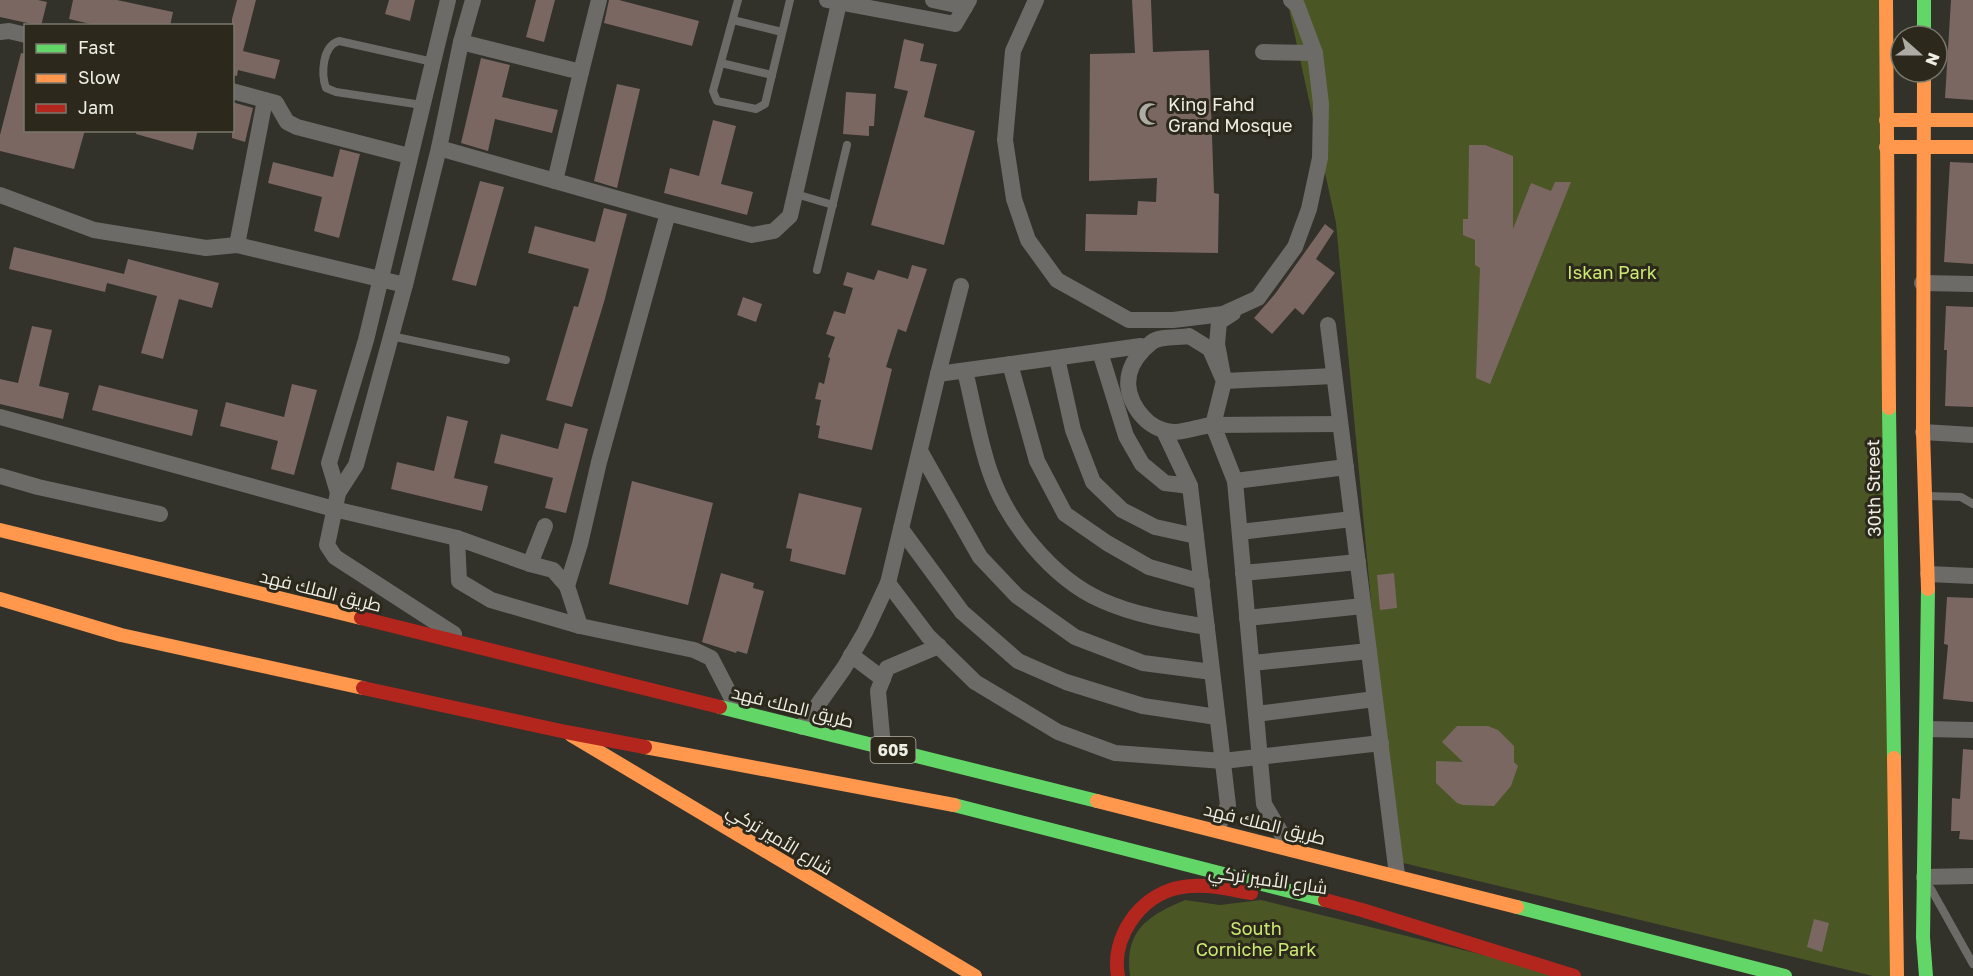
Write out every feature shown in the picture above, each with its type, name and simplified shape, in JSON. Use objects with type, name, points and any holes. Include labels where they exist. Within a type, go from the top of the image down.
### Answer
[{"type":"main road","name":"30th Street","points":[[1886,0],[1886,147],[1898,976]]},
{"type":"main road","points":[[1924,0],[1924,24]]},
{"type":"main road","points":[[1924,84],[1922,283],[1923,432],[1928,574],[1928,729],[1923,937],[1926,976]]},
{"type":"main road","points":[[1886,120],[1973,120]]},
{"type":"main road","points":[[1886,147],[1973,147]]},
{"type":"main road","name":"طريق الملك فهد","points":[[0,530],[1217,829],[1785,976]]},
{"type":"main road","name":"605","points":[[0,599],[121,635],[566,732],[956,805],[1362,910],[1574,976]]},
{"type":"main road","name":"شارع الأمير تركي","points":[[566,732],[975,976]]},
{"type":"main road","points":[[954,765],[971,772],[983,781],[982,796],[956,805]]},
{"type":"main road","points":[[1003,789],[1008,783],[1030,783]]},
{"type":"main road","points":[[1001,805],[1024,813],[1031,824]]},
{"type":"main road","name":"شارع الأمير تركي","points":[[1118,976],[1115,968],[1121,937],[1132,919],[1151,900],[1176,888],[1215,887],[1362,910]]},
{"type":"street","points":[[336,501],[329,463],[366,340],[448,0]]},
{"type":"street","points":[[471,646],[335,557],[327,544],[336,501],[356,465],[405,285],[439,148],[461,42],[473,0]]},
{"type":"street","points":[[555,181],[599,0]]},
{"type":"street","points":[[439,148],[752,235],[774,231],[790,216],[796,194],[833,1],[956,24],[967,4],[933,0]]},
{"type":"street","points":[[1036,0],[1012,51],[1005,140],[1014,199],[1028,240],[1057,280],[1129,320],[1173,320],[1223,315],[1258,298],[1295,247],[1309,209],[1320,158],[1321,104],[1315,53],[1297,5],[1291,0]]},
{"type":"street","points":[[0,32],[9,31],[24,35]]},
{"type":"street","points":[[461,42],[581,72]]},
{"type":"street","points":[[1263,52],[1315,53]]},
{"type":"street","points":[[234,92],[276,103],[287,122],[297,127],[409,156]]},
{"type":"street","points":[[237,244],[266,100]]},
{"type":"street","points":[[0,195],[94,230],[206,248],[237,244],[405,285]]},
{"type":"street","points":[[567,586],[668,213]]},
{"type":"street","points":[[1922,283],[1973,284]]},
{"type":"street","points":[[802,727],[866,632],[888,583],[961,286]]},
{"type":"street","points":[[1248,303],[1219,322],[1217,344],[1224,381],[1213,425],[1235,481],[1264,804],[1290,848]]},
{"type":"street","points":[[1129,320],[1141,346]]},
{"type":"street","points":[[1328,325],[1397,875]]},
{"type":"street","points":[[1132,363],[1154,340],[1189,336],[1210,349],[1224,381]]},
{"type":"street","points":[[938,374],[1141,346]]},
{"type":"street","points":[[1141,346],[1132,363],[1126,383],[1130,400],[1146,422],[1164,431],[1185,432],[1200,426],[1213,425],[1340,424]]},
{"type":"street","points":[[1100,352],[1126,436],[1142,464],[1166,483],[1190,486]]},
{"type":"street","points":[[1057,358],[1073,430],[1093,482],[1122,510],[1155,527],[1196,536]]},
{"type":"street","points":[[1010,364],[1037,461],[1065,514],[1107,543],[1149,567],[1202,582]]},
{"type":"street","points":[[965,370],[990,473],[1015,525],[1060,574],[1100,600],[1154,618],[1207,627]]},
{"type":"street","points":[[1224,381],[1334,376]]},
{"type":"street","points":[[0,417],[336,501],[553,570],[567,586],[580,626]]},
{"type":"street","points":[[1164,431],[1190,486],[1228,805],[1217,829]]},
{"type":"street","points":[[1923,432],[1973,435]]},
{"type":"street","points":[[920,451],[980,557],[1017,596],[1075,637],[1143,663],[1212,672]]},
{"type":"street","points":[[1235,481],[1346,467]]},
{"type":"street","points":[[0,476],[38,487],[160,514]]},
{"type":"street","points":[[1240,532],[1352,519]]},
{"type":"street","points":[[530,564],[544,526]]},
{"type":"street","points":[[901,529],[962,612],[1018,661],[1066,682],[1143,706],[1217,717]]},
{"type":"street","points":[[457,538],[459,581],[492,600],[580,626],[694,650],[711,658],[738,710]]},
{"type":"street","points":[[1243,573],[1358,562]]},
{"type":"street","points":[[1928,574],[1973,576]]},
{"type":"street","points":[[888,583],[928,636],[975,682],[1058,732],[1115,753],[1223,761],[1381,743]]},
{"type":"street","points":[[1247,618],[1363,606]]},
{"type":"street","points":[[883,747],[878,691],[887,668],[939,646]]},
{"type":"street","points":[[1252,663],[1369,651]]},
{"type":"street","points":[[851,655],[883,679]]},
{"type":"street","points":[[1256,714],[1375,699]]},
{"type":"street","points":[[1928,729],[1973,729]]},
{"type":"street","points":[[1924,877],[1973,876]]},
{"type":"lane","points":[[738,0],[713,91],[717,101],[756,110],[765,104],[790,0]]},
{"type":"lane","points":[[733,21],[782,32]]},
{"type":"lane","points":[[422,105],[336,92],[326,88],[324,81],[326,51],[332,43],[339,41],[433,62]]},
{"type":"lane","points":[[721,63],[772,75]]},
{"type":"lane","points":[[818,270],[847,145]]},
{"type":"lane","points":[[796,194],[833,205]]},
{"type":"lane","points":[[391,336],[506,360]]},
{"type":"lane","points":[[1925,496],[1960,497],[1973,504]]},
{"type":"lane","points":[[1924,877],[1973,964]]},
{"type":"green space","name":"Iskan Park","points":[[1287,0],[1880,0],[1892,976],[1873,976],[1395,861],[1336,223]]},
{"type":"green space","name":"South Corniche Park","points":[[1185,900],[1220,905],[1261,900],[1569,976],[1130,976],[1131,947],[1141,927],[1160,912]]},
{"type":"building","points":[[0,0],[47,2],[42,24],[0,17]]},
{"type":"building","points":[[73,0],[117,0],[173,12],[170,24],[90,24],[69,19]]},
{"type":"building","points":[[237,0],[256,0],[243,51],[280,60],[275,79],[238,70],[237,76],[234,75],[234,24],[232,24]]},
{"type":"building","points":[[389,0],[415,0],[410,21],[385,14]]},
{"type":"building","points":[[536,0],[555,0],[544,42],[526,37]]},
{"type":"building","points":[[609,0],[619,0],[699,21],[692,46],[604,23]]},
{"type":"building","name":"King Fahd Grand Mosque","points":[[1132,0],[1151,0],[1153,52],[1209,50],[1214,193],[1219,194],[1218,253],[1085,251],[1086,214],[1137,215],[1138,201],[1156,202],[1157,178],[1089,181],[1090,54],[1135,53]]},
{"type":"building","points":[[1951,0],[1973,0],[1973,100],[1945,98],[1946,84],[1949,84]]},
{"type":"building","points":[[904,39],[924,44],[920,61],[937,64],[924,117],[975,131],[944,245],[871,225],[908,91],[894,88]]},
{"type":"building","points":[[21,53],[24,54],[24,132],[84,132],[74,169],[0,151],[0,135]]},
{"type":"building","points":[[481,58],[510,65],[502,97],[558,110],[552,133],[495,119],[488,151],[461,143]]},
{"type":"building","points":[[617,84],[640,89],[617,188],[594,181]]},
{"type":"building","points":[[846,92],[876,94],[874,126],[869,126],[869,136],[843,134]]},
{"type":"building","points":[[234,103],[253,108],[245,142],[232,138]]},
{"type":"building","points":[[713,120],[736,126],[721,184],[753,192],[747,215],[664,193],[670,168],[699,176]]},
{"type":"building","points":[[136,132],[198,132],[193,150],[136,134]]},
{"type":"building","points":[[1469,145],[1485,145],[1513,156],[1513,229],[1531,183],[1551,191],[1555,182],[1571,182],[1490,384],[1476,378],[1480,268],[1475,265],[1475,240],[1463,235],[1463,219],[1468,219]]},
{"type":"building","points":[[340,149],[360,154],[339,238],[314,231],[322,197],[268,183],[273,162],[333,177]]},
{"type":"building","points":[[1950,162],[1973,163],[1973,264],[1944,262]]},
{"type":"building","points":[[480,181],[504,187],[476,286],[452,280]]},
{"type":"building","points":[[604,208],[627,214],[604,302],[572,407],[546,400],[574,306],[578,307],[589,269],[528,253],[535,226],[595,242]]},
{"type":"building","points":[[1325,224],[1334,231],[1316,259],[1335,273],[1303,315],[1295,308],[1272,334],[1254,318],[1275,294]]},
{"type":"building","points":[[14,247],[124,274],[128,259],[219,283],[212,308],[179,299],[163,359],[141,353],[157,296],[107,283],[105,292],[9,269]]},
{"type":"building","points":[[912,265],[927,269],[906,332],[898,329],[886,367],[892,369],[872,450],[818,438],[820,426],[816,425],[821,400],[815,399],[819,382],[824,384],[830,358],[828,357],[835,337],[826,334],[834,311],[845,314],[853,288],[843,285],[847,272],[874,280],[878,270],[908,279]]},
{"type":"building","points":[[743,297],[762,304],[756,322],[737,315]]},
{"type":"building","points":[[1946,306],[1973,307],[1973,407],[1945,406]]},
{"type":"building","points":[[32,326],[52,330],[39,386],[69,393],[63,419],[0,404],[0,379],[18,383]]},
{"type":"building","points":[[292,384],[317,390],[294,475],[271,469],[278,441],[220,426],[226,402],[284,417]]},
{"type":"building","points":[[99,385],[198,410],[192,436],[92,410]]},
{"type":"building","points":[[447,416],[468,421],[454,478],[488,486],[482,511],[391,489],[397,462],[434,471]]},
{"type":"building","points":[[565,423],[588,429],[566,513],[545,508],[553,478],[494,463],[501,434],[558,449]]},
{"type":"building","points":[[632,481],[713,503],[688,605],[609,584]]},
{"type":"building","points":[[799,493],[862,508],[845,575],[790,561],[792,549],[786,548]]},
{"type":"building","points":[[721,573],[754,583],[753,588],[764,591],[747,654],[737,651],[736,653],[702,642]]},
{"type":"building","points":[[1394,573],[1397,608],[1380,610],[1377,575]]},
{"type":"building","points":[[1947,597],[1973,598],[1973,702],[1943,699],[1948,645],[1944,644]]},
{"type":"building","points":[[1457,726],[1488,726],[1498,730],[1514,746],[1514,762],[1518,766],[1511,786],[1494,806],[1457,803],[1436,783],[1436,761],[1463,762],[1442,742]]},
{"type":"building","points":[[1963,749],[1973,750],[1973,840],[1959,839],[1960,831],[1951,831],[1952,798],[1960,799]]},
{"type":"building","points":[[1814,919],[1829,923],[1822,952],[1807,947]]},
{"type":"traffic: fast","points":[[1924,0],[1924,24]]},
{"type":"traffic: fast","points":[[1889,408],[1894,758]]},
{"type":"traffic: fast","points":[[1926,976],[1923,937],[1928,589]]},
{"type":"traffic: fast","points":[[720,707],[1097,801]]},
{"type":"traffic: fast","points":[[954,805],[1325,900]]},
{"type":"traffic: fast","points":[[1517,907],[1785,976]]},
{"type":"traffic: slow","points":[[1886,0],[1889,408]]},
{"type":"traffic: slow","points":[[1924,84],[1923,432],[1928,589]]},
{"type":"traffic: slow","points":[[1886,120],[1973,120]]},
{"type":"traffic: slow","points":[[1886,147],[1973,147]]},
{"type":"traffic: slow","points":[[0,530],[361,618]]},
{"type":"traffic: slow","points":[[0,599],[121,635],[363,688]]},
{"type":"traffic: slow","points":[[571,735],[975,976]]},
{"type":"traffic: slow","points":[[645,747],[954,805]]},
{"type":"traffic: slow","points":[[1894,758],[1897,976]]},
{"type":"traffic: slow","points":[[1097,801],[1517,907]]},
{"type":"traffic: jam","points":[[361,618],[720,707]]},
{"type":"traffic: jam","points":[[363,688],[645,747]]},
{"type":"traffic: jam","points":[[1118,976],[1119,947],[1124,934],[1131,921],[1151,900],[1163,893],[1186,886],[1214,887],[1251,893]]},
{"type":"traffic: jam","points":[[1325,900],[1574,976]]},
{"type":"place","name":"King Fahd Grand Mosque","points":[[1150,114]]}]
